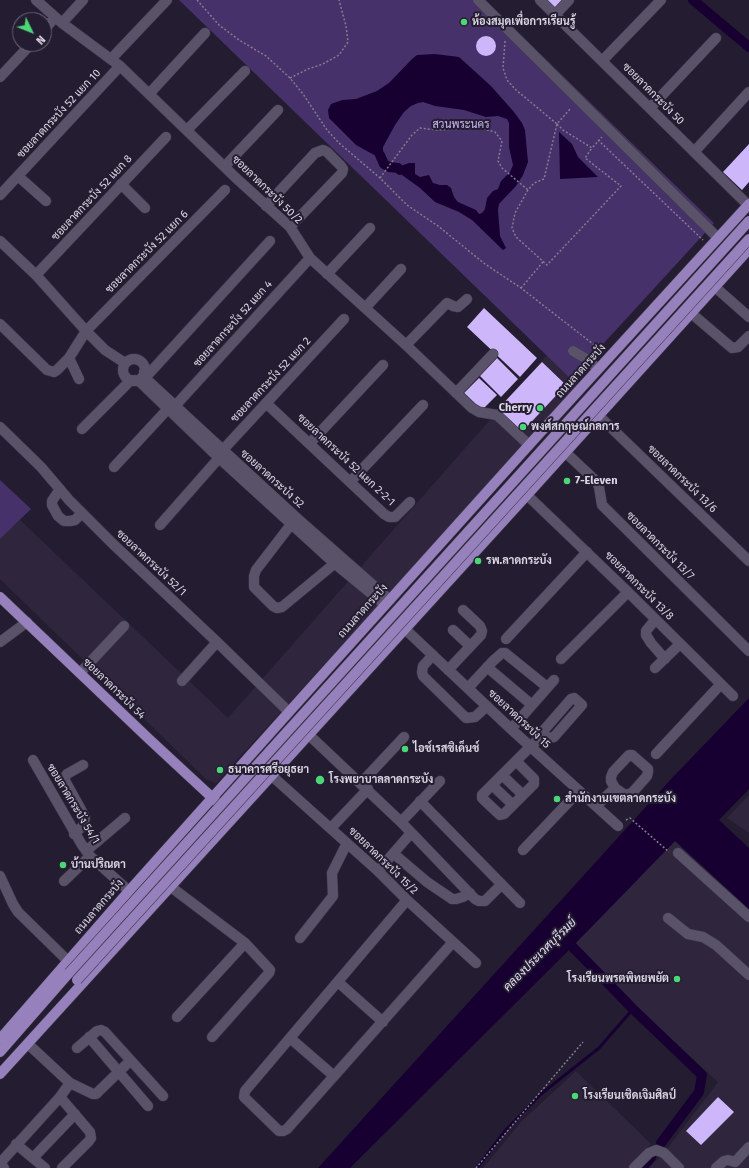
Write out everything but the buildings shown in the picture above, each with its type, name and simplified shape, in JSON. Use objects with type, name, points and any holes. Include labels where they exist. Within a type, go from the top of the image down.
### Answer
[{"type":"main road","name":"ถนนลาดกระบัง","points":[[1,1035],[387,602],[749,205]]},
{"type":"main road","points":[[0,1052],[85,955],[749,221]]},
{"type":"main road","points":[[0,1066],[749,239]]},
{"type":"main road","points":[[0,1074],[749,249]]},
{"type":"main road","name":"ซอยลาดกระบัง 54","points":[[0,597],[233,818]]},
{"type":"street","name":"ซอยลาดกระบัง 50/2","points":[[36,0],[62,23],[120,66],[266,206],[290,227],[310,258],[406,345],[474,410],[497,415],[529,445]]},
{"type":"street","points":[[62,23],[83,0]]},
{"type":"street","points":[[111,59],[167,0]]},
{"type":"street","points":[[478,0],[718,238]]},
{"type":"street","name":"ซอยลาดกระบัง 50","points":[[540,0],[749,205]]},
{"type":"street","points":[[555,15],[569,0]]},
{"type":"street","points":[[602,61],[661,0]]},
{"type":"street","points":[[149,94],[205,33]]},
{"type":"street","points":[[650,108],[716,38]]},
{"type":"street","points":[[0,77],[23,52]]},
{"type":"street","name":"ซอยลาดกระบัง 52 แยก 10","points":[[0,195],[120,66]]},
{"type":"street","points":[[187,130],[245,71]]},
{"type":"street","points":[[694,152],[749,92]]},
{"type":"street","points":[[225,166],[278,110]]},
{"type":"street","name":"ซอยลาดกระบัง 52 แยก 8","points":[[36,275],[166,137]]},
{"type":"street","points":[[266,206],[315,153],[323,150],[327,152],[341,166],[343,169],[342,173],[290,227]]},
{"type":"street","points":[[18,176],[46,201]]},
{"type":"street","points":[[121,184],[145,208]]},
{"type":"street","name":"ซอยลาดกระบัง 52 แยก 6","points":[[0,324],[47,370],[51,372],[57,370],[69,358],[86,331],[225,190]]},
{"type":"street","points":[[327,274],[370,228]]},
{"type":"street","points":[[82,429],[133,380],[139,380],[145,375],[270,241]]},
{"type":"street","points":[[0,242],[36,275],[105,350],[125,363]]},
{"type":"street","name":"ซอยลาดกระบัง 52 แยก 4","points":[[114,467],[172,408],[310,258]]},
{"type":"street","points":[[365,308],[401,269]]},
{"type":"street","points":[[715,287],[749,317]]},
{"type":"street","points":[[406,345],[447,302],[458,307],[467,299]]},
{"type":"street","points":[[691,313],[732,348],[738,347],[749,336]]},
{"type":"street","name":"ซอยลาดกระบัง 52 แยก 2","points":[[160,525],[266,403],[344,319]]},
{"type":"street","points":[[573,351],[584,357],[598,369]]},
{"type":"street","points":[[456,393],[493,354]]},
{"type":"street","points":[[69,358],[79,379]]},
{"type":"street","name":"ซอยลาดกระบัง 52","points":[[172,408],[145,375],[142,363],[133,359],[125,363],[123,372],[124,376],[140,382],[172,408],[338,560],[387,602]]},
{"type":"street","points":[[310,443],[383,365]]},
{"type":"street","name":"ซอยลาดกระบัง 52 แยก 2-2-1","points":[[266,403],[389,517],[398,515],[410,502]]},
{"type":"street","points":[[350,482],[423,405]]},
{"type":"street","name":"ซอยลาดกระบัง 13/6","points":[[598,415],[749,561]]},
{"type":"street","name":"ซอยลาดกระบัง 52/1","points":[[0,427],[41,467],[82,513],[119,550],[289,712]]},
{"type":"street","name":"ซอยลาดกระบัง 13/7","points":[[565,452],[597,482],[602,505],[749,651]]},
{"type":"street","points":[[60,489],[52,501],[52,505],[58,516],[70,522],[75,520],[82,513]]},
{"type":"street","name":"ซอยลาดกระบัง 13/8","points":[[527,495],[628,592],[732,696]]},
{"type":"street","points":[[296,522],[290,527],[261,564],[254,576],[254,587],[273,606],[277,608],[282,607],[338,560]]},
{"type":"street","points":[[506,639],[587,552]]},
{"type":"street","points":[[561,659],[628,592]]},
{"type":"street","points":[[448,670],[481,635],[482,632],[480,626],[463,610]]},
{"type":"street","points":[[655,620],[646,631],[646,635],[665,659]]},
{"type":"street","points":[[0,642],[27,622]]},
{"type":"street","points":[[80,673],[124,626]]},
{"type":"street","name":"ซอยลาดกระบัง 15","points":[[405,629],[511,729],[618,826]]},
{"type":"street","points":[[453,630],[470,646]]},
{"type":"street","points":[[182,681],[217,642]]},
{"type":"street","points":[[656,668],[680,644]]},
{"type":"street","points":[[468,688],[487,667],[505,652],[551,684],[511,729]]},
{"type":"street","points":[[432,655],[423,666],[423,676],[466,718],[475,717],[487,706]]},
{"type":"street","points":[[487,667],[532,705]]},
{"type":"street","points":[[656,754],[721,684]]},
{"type":"street","points":[[309,734],[401,822],[475,899],[482,902],[484,901],[501,885]]},
{"type":"street","points":[[516,761],[534,779],[534,784],[504,814],[500,815],[482,798],[482,795],[516,761],[531,746],[544,734]]},
{"type":"street","points":[[331,828],[404,736]]},
{"type":"street","name":"ซอยลาดกระบัง 54/1","points":[[33,760],[74,834],[88,854],[129,891]]},
{"type":"street","points":[[74,834],[84,825],[85,817],[64,779],[67,774],[83,765]]},
{"type":"street","points":[[502,775],[522,795]]},
{"type":"street","name":"ซอยลาดกระบัง 15/2","points":[[272,776],[347,842],[407,900],[476,963]]},
{"type":"street","points":[[401,822],[440,781]]},
{"type":"street","points":[[492,785],[513,805]]},
{"type":"street","points":[[596,806],[615,788]]},
{"type":"street","points":[[523,850],[579,791]]},
{"type":"street","points":[[420,801],[520,903]]},
{"type":"street","points":[[64,881],[88,854],[125,818]]},
{"type":"street","points":[[378,871],[411,833]]},
{"type":"street","points":[[300,938],[333,896],[332,873],[347,842]]},
{"type":"street","points":[[678,853],[749,917]]},
{"type":"street","points":[[394,854],[427,882],[452,898],[456,899],[470,893]]},
{"type":"street","points":[[0,876],[18,912],[68,961]]},
{"type":"street","points":[[171,887],[245,943],[268,968],[269,973],[212,1037]]},
{"type":"street","points":[[0,897],[13,904]]},
{"type":"street","points":[[407,900],[244,1094],[244,1096],[279,1131],[286,1130],[453,942]]},
{"type":"street","points":[[668,918],[688,934],[703,937],[716,945],[749,975]]},
{"type":"street","points":[[177,1017],[245,943]]},
{"type":"street","points":[[338,982],[383,1022]]},
{"type":"street","points":[[77,1048],[89,1037],[100,1030],[105,1032],[163,1096]]},
{"type":"street","points":[[89,1037],[148,1106]]},
{"type":"street","points":[[290,1038],[334,1076]]},
{"type":"street","points":[[28,1044],[70,1083],[92,1094],[96,1094],[130,1061]]},
{"type":"street","points":[[4,1168],[1,1164],[2,1161],[60,1097],[70,1083]]},
{"type":"street","points":[[60,1097],[90,1132],[91,1138],[62,1168]]},
{"type":"street","points":[[32,1158],[75,1114]]},
{"type":"street","points":[[16,1144],[45,1168]]},
{"type":"street","points":[[716,1168],[724,1161],[728,1160],[738,1165],[749,1147]]},
{"type":"street","points":[[634,1168],[653,1151],[660,1151],[664,1153],[679,1168]]},
{"type":"path","points":[[197,0],[218,25],[239,40],[266,56],[290,78],[303,94],[327,130],[339,143],[380,178],[407,204],[603,352]]},
{"type":"path","points":[[290,78],[308,69],[323,64],[339,55],[348,42],[346,26],[339,0]]},
{"type":"path","points":[[504,38],[506,43],[503,68],[507,80],[516,90],[563,130],[592,148]]},
{"type":"path","points":[[570,109],[557,124],[544,179],[534,183],[528,190],[515,213],[512,228],[516,237],[547,265],[621,186],[585,158],[598,140],[602,137]]},
{"type":"path","points":[[380,178],[412,135],[420,128],[437,130],[465,126],[495,132],[502,141],[498,161],[507,173],[528,190]]},
{"type":"path","points":[[598,140],[705,242]]},
{"type":"path","points":[[520,288],[543,262]]},
{"type":"path","points":[[618,826],[630,818],[669,852],[678,853]]},
{"type":"path","points":[[476,1168],[583,1042]]},
{"type":"shaded area","points":[[547,355],[579,385],[216,783],[206,779],[0,579],[0,539],[20,520],[228,718]]},
{"type":"shaded area","points":[[749,795],[749,833],[727,818]]},
{"type":"shaded area","name":"โรงเรียนพรตพิทยพยัต","points":[[675,841],[749,909],[749,1168],[648,1168],[664,1153],[718,1082],[572,947]]},
{"type":"shaded area","name":"โรงเรียนเชิดเจิมศิลป์","points":[[576,1071],[651,1144],[628,1168],[483,1168],[521,1122]]},
{"type":"green space","name":"สวนพระนคร","points":[[179,0],[485,0],[714,223],[571,379]]},
{"type":"green space","points":[[0,480],[31,509],[0,539]]},
{"type":"water","points":[[435,54],[459,57],[491,86],[514,112],[525,130],[528,162],[523,175],[516,186],[499,204],[500,236],[506,248],[503,250],[472,220],[459,212],[435,202],[420,188],[402,175],[400,170],[403,165],[415,163],[415,174],[420,177],[429,175],[433,183],[447,185],[451,188],[454,197],[458,202],[476,210],[479,214],[482,213],[485,209],[487,198],[493,191],[498,189],[501,181],[510,172],[513,165],[509,147],[509,123],[507,119],[498,116],[486,117],[464,110],[435,106],[423,102],[418,103],[411,106],[404,112],[383,147],[383,152],[376,156],[356,145],[329,118],[328,110],[331,104],[342,100],[356,99],[377,91],[389,83],[417,55]]},
{"type":"water","points":[[559,132],[572,144],[578,157],[598,177],[560,179]]},
{"type":"water","name":"คลองประเวศบุรีรมย์","points":[[749,698],[749,789],[719,820],[749,848],[749,909],[675,841],[572,947],[350,1168],[318,1168],[672,778]]},
{"type":"waterway","points":[[693,0],[749,47]]},
{"type":"waterway","points":[[380,155],[384,164],[400,170]]},
{"type":"waterway","name":"คลองประเวศบุรีรมย์","points":[[563,937],[633,1009],[702,1075],[699,1092],[661,1143]]},
{"type":"waterway","points":[[477,1168],[505,1131],[541,1094],[599,1048],[633,1009]]},
{"type":"waterway","points":[[642,1168],[651,1157]]},
{"type":"place","name":"ห้องสมุดเพื่อการเรียนรู้","points":[[464,22]]},
{"type":"place","name":"Cherry","points":[[540,408]]},
{"type":"place","name":"พงศ์สกฤษณ์กลการ","points":[[523,427]]},
{"type":"place","name":"7-Eleven","points":[[567,481]]},
{"type":"place","name":"รพ.ลาดกระบัง","points":[[478,561]]},
{"type":"place","name":"ไอช์เรสซิเด็นช์","points":[[405,749]]},
{"type":"place","name":"ธนาคารศรีอยุธยา","points":[[220,770]]},
{"type":"place","name":"โรงพยาบาลลาดกระบัง","points":[[320,780]]},
{"type":"place","name":"สำนักงานเขตลาดกระบัง","points":[[557,799]]},
{"type":"place","name":"บ้านปริณดา","points":[[63,865]]},
{"type":"place","name":"โรงเรียนพรตพิทยพยัต","points":[[677,979]]},
{"type":"place","name":"โรงเรียนเชิดเจิมศิลป์","points":[[575,1096]]}]
